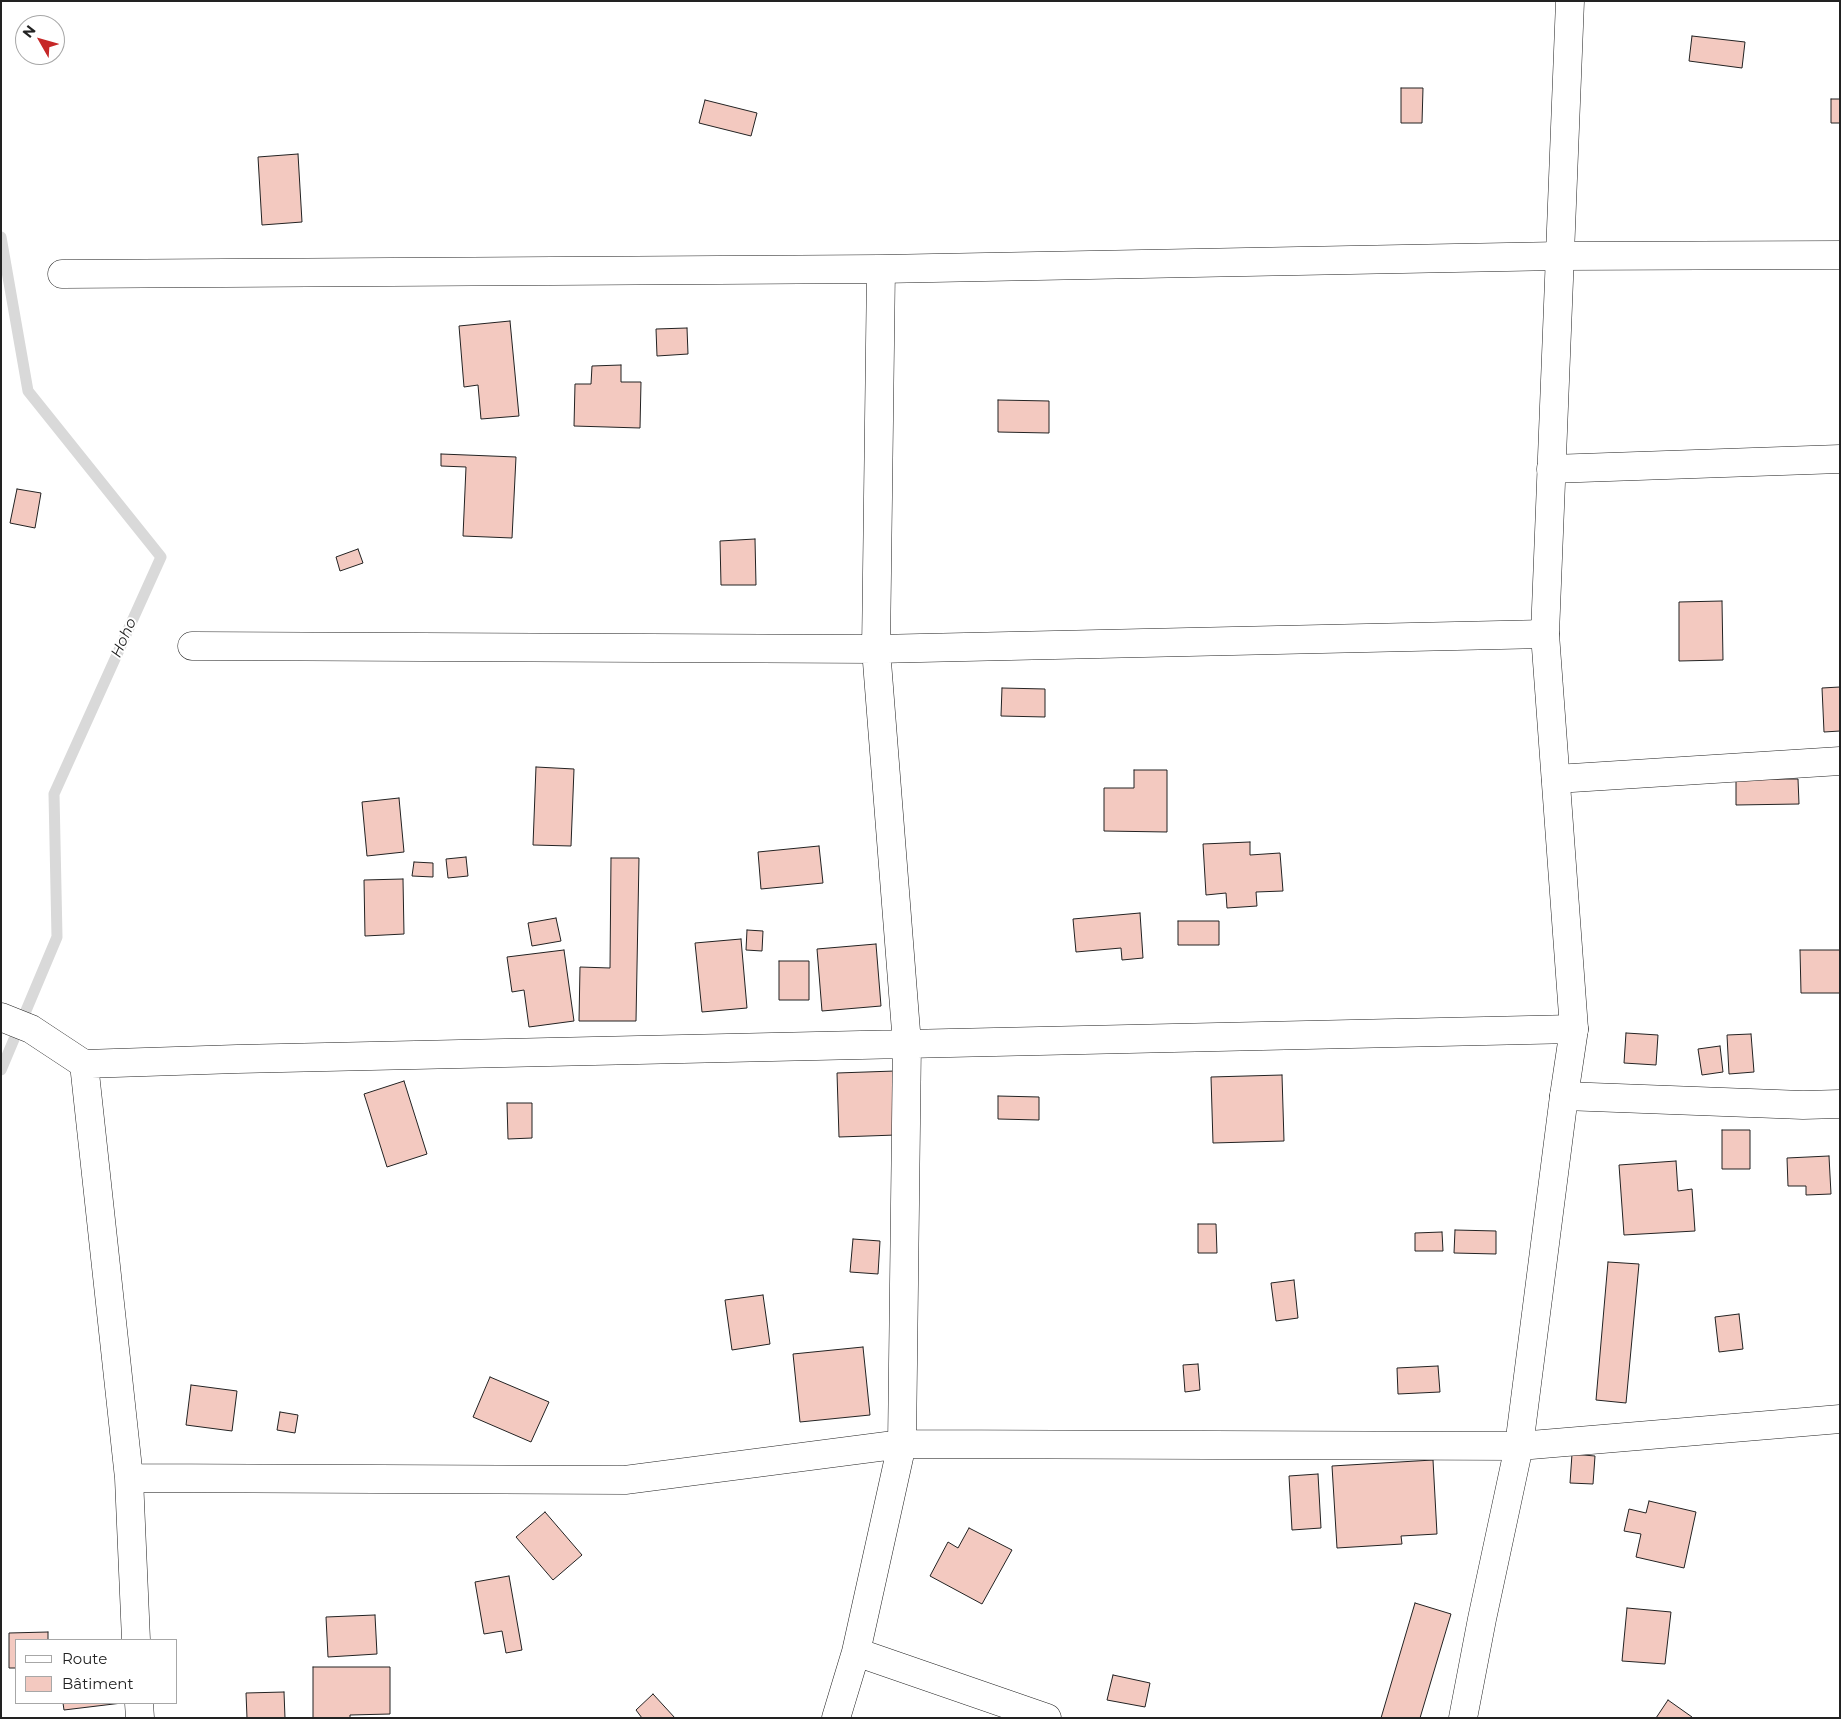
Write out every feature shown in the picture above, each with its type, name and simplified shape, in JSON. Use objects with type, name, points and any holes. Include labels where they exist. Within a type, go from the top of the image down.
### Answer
[{"type":"street","points":[[1463,1718],[1519,1446],[1574,1029],[1545,634],[1570,1]]},
{"type":"street","points":[[62,274],[881,269],[1559,256],[1840,255]]},
{"type":"street","points":[[836,1718],[856,1652],[902,1444],[906,1044],[876,649],[881,269]]},
{"type":"street","points":[[1551,469],[1840,459]]},
{"type":"street","points":[[192,646],[876,649],[1545,634]]},
{"type":"street","points":[[1556,779],[1840,761]]},
{"type":"street","points":[[4,1017],[31,1029],[84,1064],[1574,1029]]},
{"type":"street","points":[[84,1064],[129,1478],[136,1639]]},
{"type":"street","points":[[1564,1096],[1803,1105],[1840,1104]]},
{"type":"street","points":[[129,1478],[625,1480],[902,1444],[1519,1446],[1840,1419]]},
{"type":"street","points":[[856,1652],[1047,1718]]},
{"type":"street","points":[[139,1704],[140,1718]]},
{"type":"building","points":[[1692,36],[1745,42],[1742,68],[1689,61]]},
{"type":"building","points":[[1401,88],[1423,88],[1422,123],[1401,123]]},
{"type":"building","points":[[1831,99],[1840,99],[1840,123],[1831,123]]},
{"type":"building","points":[[705,100],[757,113],[751,136],[699,123]]},
{"type":"building","points":[[298,154],[302,222],[262,225],[258,157]]},
{"type":"building","points":[[510,321],[519,416],[481,419],[478,385],[464,387],[459,326]]},
{"type":"building","points":[[687,328],[688,354],[657,356],[656,329]]},
{"type":"building","points":[[621,365],[621,382],[641,382],[640,428],[574,426],[575,384],[591,384],[592,366]]},
{"type":"building","points":[[998,400],[1049,401],[1049,433],[998,432]]},
{"type":"building","points":[[441,454],[516,457],[512,538],[463,536],[466,467],[441,466]]},
{"type":"building","points":[[17,489],[41,493],[35,528],[10,523]]},
{"type":"building","points":[[755,539],[756,585],[721,585],[720,541]]},
{"type":"building","points":[[358,549],[363,563],[340,571],[336,557]]},
{"type":"building","points":[[1722,601],[1723,660],[1679,661],[1679,602]]},
{"type":"building","points":[[1840,687],[1840,731],[1824,732],[1822,688]]},
{"type":"building","points":[[1002,688],[1045,689],[1045,717],[1001,716]]},
{"type":"building","points":[[536,767],[574,769],[571,846],[533,845]]},
{"type":"building","points":[[1134,770],[1167,770],[1167,832],[1104,831],[1104,788],[1134,788]]},
{"type":"building","points":[[1736,779],[1798,779],[1799,804],[1736,805]]},
{"type":"building","points":[[399,798],[404,852],[367,856],[362,802]]},
{"type":"building","points":[[1250,842],[1250,855],[1280,853],[1283,891],[1256,892],[1257,906],[1227,908],[1226,893],[1206,895],[1203,844]]},
{"type":"building","points":[[819,846],[823,883],[761,889],[758,852]]},
{"type":"building","points":[[466,857],[468,876],[448,878],[446,859]]},
{"type":"building","points":[[611,858],[639,858],[636,1021],[579,1021],[580,967],[610,968]]},
{"type":"building","points":[[414,862],[433,863],[433,877],[412,876]]},
{"type":"building","points":[[403,879],[404,934],[365,936],[364,880]]},
{"type":"building","points":[[1140,913],[1143,958],[1122,960],[1121,948],[1076,952],[1073,919]]},
{"type":"building","points":[[556,918],[561,941],[532,946],[528,923]]},
{"type":"building","points":[[1178,921],[1219,921],[1219,945],[1178,945]]},
{"type":"building","points":[[747,930],[763,931],[762,951],[746,950]]},
{"type":"building","points":[[741,939],[747,1008],[702,1012],[695,943]]},
{"type":"building","points":[[876,944],[881,1006],[822,1011],[817,949]]},
{"type":"building","points":[[564,950],[574,1021],[529,1027],[524,990],[512,992],[507,957]]},
{"type":"building","points":[[1800,950],[1840,950],[1840,993],[1801,993]]},
{"type":"building","points":[[779,961],[809,961],[809,1000],[779,1000]]},
{"type":"building","points":[[1626,1033],[1658,1035],[1656,1065],[1624,1063]]},
{"type":"building","points":[[1751,1034],[1754,1072],[1729,1074],[1727,1035]]},
{"type":"building","points":[[1720,1046],[1723,1072],[1702,1075],[1698,1049]]},
{"type":"building","points":[[895,1071],[896,1135],[839,1137],[837,1073]]},
{"type":"building","points":[[1282,1075],[1284,1141],[1213,1143],[1211,1077]]},
{"type":"building","points":[[404,1081],[427,1154],[387,1167],[364,1094]]},
{"type":"building","points":[[998,1096],[1039,1097],[1039,1120],[998,1119]]},
{"type":"building","points":[[507,1103],[532,1103],[532,1138],[508,1139]]},
{"type":"building","points":[[1722,1130],[1750,1130],[1750,1169],[1722,1169]]},
{"type":"building","points":[[1829,1156],[1831,1194],[1806,1195],[1806,1186],[1788,1186],[1787,1158]]},
{"type":"building","points":[[1676,1161],[1678,1191],[1692,1189],[1695,1231],[1624,1235],[1619,1165]]},
{"type":"building","points":[[1198,1224],[1216,1224],[1217,1253],[1198,1253]]},
{"type":"building","points":[[1455,1230],[1496,1231],[1496,1254],[1454,1253]]},
{"type":"building","points":[[1442,1232],[1443,1251],[1415,1251],[1415,1233]]},
{"type":"building","points":[[853,1239],[880,1241],[878,1274],[850,1272]]},
{"type":"building","points":[[1608,1262],[1639,1264],[1626,1403],[1596,1400]]},
{"type":"building","points":[[1294,1280],[1298,1318],[1276,1321],[1271,1283]]},
{"type":"building","points":[[763,1295],[770,1344],[732,1350],[725,1300]]},
{"type":"building","points":[[1739,1314],[1743,1349],[1719,1352],[1715,1317]]},
{"type":"building","points":[[863,1347],[870,1415],[800,1422],[793,1354]]},
{"type":"building","points":[[1198,1364],[1200,1390],[1185,1392],[1183,1365]]},
{"type":"building","points":[[1438,1366],[1440,1392],[1398,1394],[1397,1368]]},
{"type":"building","points":[[490,1377],[549,1402],[531,1442],[473,1417]]},
{"type":"building","points":[[191,1385],[237,1391],[232,1431],[186,1425]]},
{"type":"building","points":[[280,1412],[298,1415],[295,1433],[277,1430]]},
{"type":"building","points":[[1572,1454],[1595,1456],[1593,1484],[1570,1483]]},
{"type":"building","points":[[1433,1460],[1437,1534],[1401,1536],[1402,1544],[1337,1548],[1332,1466]]},
{"type":"building","points":[[1318,1474],[1321,1528],[1292,1530],[1289,1476]]},
{"type":"building","points":[[1649,1501],[1696,1512],[1684,1568],[1636,1557],[1641,1534],[1624,1531],[1629,1509],[1646,1513]]},
{"type":"building","points":[[545,1512],[582,1555],[553,1580],[516,1537]]},
{"type":"building","points":[[969,1528],[1012,1550],[982,1604],[930,1576],[948,1542],[958,1548]]},
{"type":"building","points":[[509,1576],[522,1650],[506,1653],[502,1631],[484,1634],[475,1582]]},
{"type":"building","points":[[1415,1603],[1451,1614],[1420,1718],[1381,1718]]},
{"type":"building","points":[[1627,1608],[1671,1612],[1665,1664],[1622,1661]]},
{"type":"building","points":[[375,1615],[377,1654],[328,1657],[326,1617]]},
{"type":"building","points":[[48,1632],[48,1639],[15,1639],[15,1668],[9,1668],[9,1633]]},
{"type":"building","points":[[313,1667],[390,1667],[390,1714],[350,1715],[350,1718],[313,1718]]},
{"type":"building","points":[[1113,1675],[1150,1683],[1145,1707],[1107,1700]]},
{"type":"building","points":[[284,1692],[285,1718],[247,1718],[246,1693]]},
{"type":"building","points":[[653,1694],[675,1718],[642,1718],[636,1710]]},
{"type":"building","points":[[1668,1700],[1692,1717],[1692,1718],[1656,1718]]},
{"type":"building","points":[[63,1704],[114,1704],[64,1710]]},
{"type":"waterway","name":"Hoho","points":[[1,237],[28,391],[161,557],[54,794],[57,937],[1,1070]]}]
